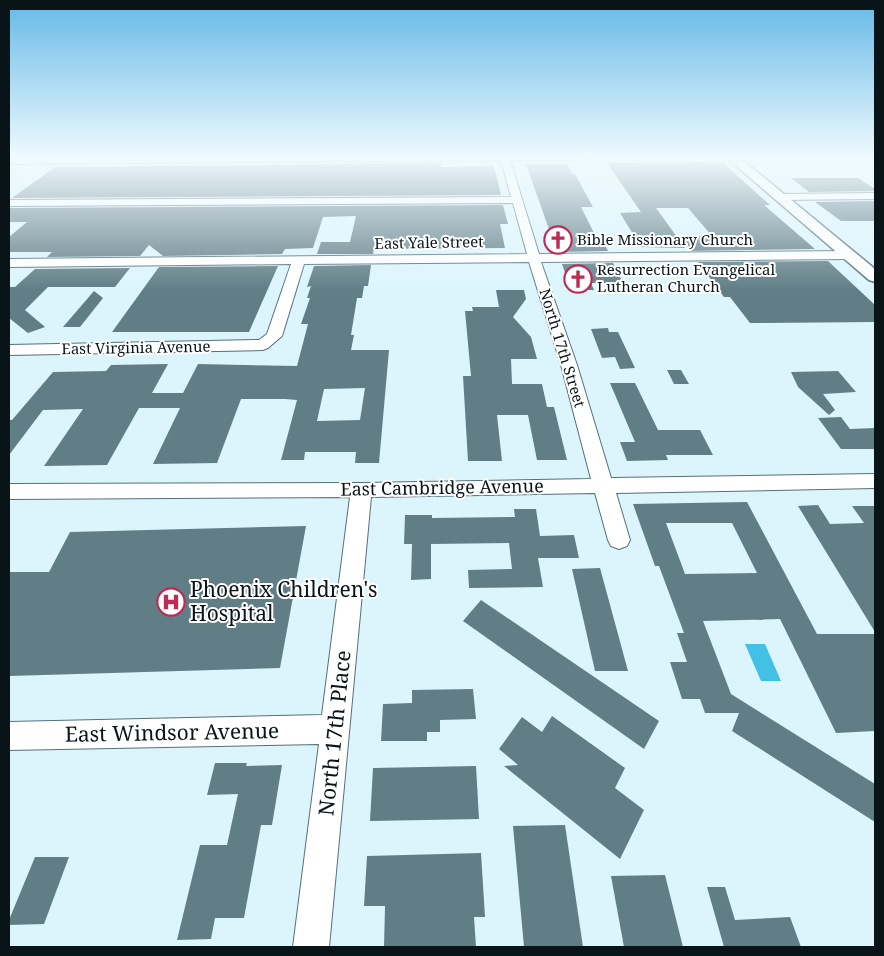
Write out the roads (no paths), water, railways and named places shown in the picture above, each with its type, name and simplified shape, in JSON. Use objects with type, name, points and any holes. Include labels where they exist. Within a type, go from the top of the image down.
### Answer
[{"type":"main road","points":[[786,202],[875,277]]},
{"type":"street","points":[[9,203],[244,202]]},
{"type":"street","name":"North 17th Street","points":[[518,202],[534,258],[569,365],[619,540]]},
{"type":"street","name":"East Yale Street","points":[[9,263],[849,254]]},
{"type":"street","name":"East Virginia Avenue","points":[[9,350],[263,345],[274,336],[299,260]]},
{"type":"street","name":"East Cambridge Avenue","points":[[9,491],[361,490],[603,484],[875,481]]},
{"type":"street","name":"North 17th Place","points":[[311,947],[361,490]]},
{"type":"street","name":"East Windsor Avenue","points":[[9,736],[336,729]]},
{"type":"water","points":[[745,644],[765,644],[781,681],[761,681]]},
{"type":"place","name":"Bible Missionary Church","points":[[558,240]]},
{"type":"place","name":"Resurrection Evangelical Lutheran Church","points":[[578,279]]},
{"type":"place","name":"Phoenix Children's Hospital","points":[[171,602]]}]
